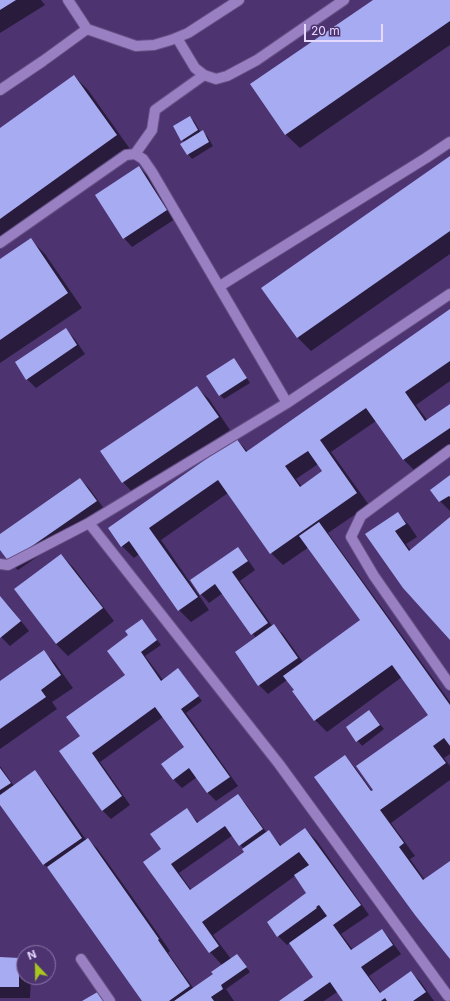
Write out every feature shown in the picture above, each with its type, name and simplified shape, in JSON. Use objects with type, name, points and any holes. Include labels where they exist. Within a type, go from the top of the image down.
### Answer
[{"type":"lane","points":[[68,0],[87,29],[136,46],[154,45],[177,38],[188,33],[239,0]]},
{"type":"lane","points":[[177,38],[195,68],[204,75],[216,79],[233,73],[258,60],[344,0]]},
{"type":"lane","points":[[0,90],[87,29]]},
{"type":"lane","points":[[135,154],[152,130],[155,110],[204,75]]},
{"type":"lane","points":[[220,286],[450,142]]},
{"type":"lane","points":[[0,243],[126,155],[135,154],[143,158],[220,286],[287,402]]},
{"type":"lane","points":[[0,564],[8,565],[89,523],[287,402],[450,294]]},
{"type":"lane","points":[[450,450],[361,516],[351,537],[374,576],[450,685]]},
{"type":"lane","points":[[89,523],[279,764],[446,999]]},
{"type":"lane","points":[[81,959],[110,1001]]},
{"type":"building","points":[[0,0],[16,0],[0,10]]},
{"type":"building","points":[[373,0],[450,0],[450,21],[285,135],[250,84]]},
{"type":"building","points":[[74,75],[117,135],[0,219],[0,128]]},
{"type":"building","points":[[190,116],[198,130],[181,141],[173,126]]},
{"type":"building","points":[[203,130],[209,142],[187,155],[180,144]]},
{"type":"building","points":[[450,156],[450,231],[297,338],[261,288]]},
{"type":"building","points":[[139,166],[167,210],[123,239],[95,195]]},
{"type":"building","points":[[31,238],[68,293],[0,340],[0,259]]},
{"type":"building","points":[[450,309],[450,361],[405,392],[425,421],[450,404],[450,428],[403,460],[366,408],[320,440],[357,493],[270,554],[218,480],[149,528],[198,597],[178,611],[129,541],[121,547],[108,528],[236,438],[246,452]],"holes":[[[308,451],[322,471],[300,487],[285,466]]]},
{"type":"building","points":[[66,328],[77,345],[26,380],[15,362]]},
{"type":"building","points":[[234,358],[247,378],[219,396],[206,376]]},
{"type":"building","points":[[197,386],[219,417],[122,483],[100,451]]},
{"type":"building","points":[[450,475],[450,497],[449,496],[439,502],[430,490]]},
{"type":"building","points":[[80,478],[97,501],[9,562],[0,550],[0,534]]},
{"type":"building","points":[[398,512],[406,524],[395,531],[409,551],[450,517],[450,640],[403,588],[365,534]]},
{"type":"building","points":[[319,522],[450,705],[450,746],[444,738],[433,746],[446,763],[380,810],[404,843],[399,847],[423,880],[450,861],[450,959],[415,915],[314,777],[345,755],[371,791],[373,790],[356,766],[428,715],[392,665],[314,721],[283,676],[360,620],[299,536]]},
{"type":"building","points":[[238,547],[248,561],[232,572],[268,623],[251,635],[215,584],[200,595],[190,580]]},
{"type":"building","points":[[61,554],[103,608],[56,644],[14,589]]},
{"type":"building","points":[[0,596],[21,621],[0,638]]},
{"type":"building","points":[[142,619],[157,640],[141,652],[161,681],[178,668],[199,696],[181,709],[230,777],[207,793],[189,768],[173,780],[161,764],[184,747],[155,707],[92,753],[122,796],[102,811],[59,751],[80,736],[66,717],[125,675],[107,651],[128,635],[125,631]]},
{"type":"building","points":[[274,624],[298,658],[258,686],[235,652]]},
{"type":"building","points":[[44,650],[61,675],[41,690],[46,697],[0,729],[0,681]]},
{"type":"building","points":[[369,710],[380,725],[356,742],[346,727]]},
{"type":"building","points":[[0,768],[11,783],[0,790]]},
{"type":"building","points":[[35,770],[82,838],[43,865],[0,805],[0,795]]},
{"type":"building","points":[[238,794],[263,829],[239,846],[225,826],[171,864],[190,890],[244,852],[242,849],[269,830],[280,846],[305,828],[361,905],[333,925],[351,950],[382,929],[393,945],[361,967],[380,993],[411,971],[426,992],[413,1001],[387,1001],[385,998],[381,1001],[343,1001],[330,982],[303,1001],[279,1001],[313,977],[289,943],[327,916],[319,905],[277,937],[267,922],[306,893],[294,875],[309,865],[299,852],[202,922],[219,946],[209,953],[143,862],[161,849],[150,834],[187,808],[197,823]]},
{"type":"building","points":[[88,838],[190,986],[169,1001],[142,1001],[47,867]]},
{"type":"building","points":[[237,954],[247,967],[221,985],[223,989],[211,997],[214,1001],[174,1001],[213,974],[211,972]]},
{"type":"building","points":[[0,957],[16,958],[16,985],[19,985],[19,987],[0,987]]},
{"type":"building","points":[[101,990],[108,1001],[82,1001]]}]
